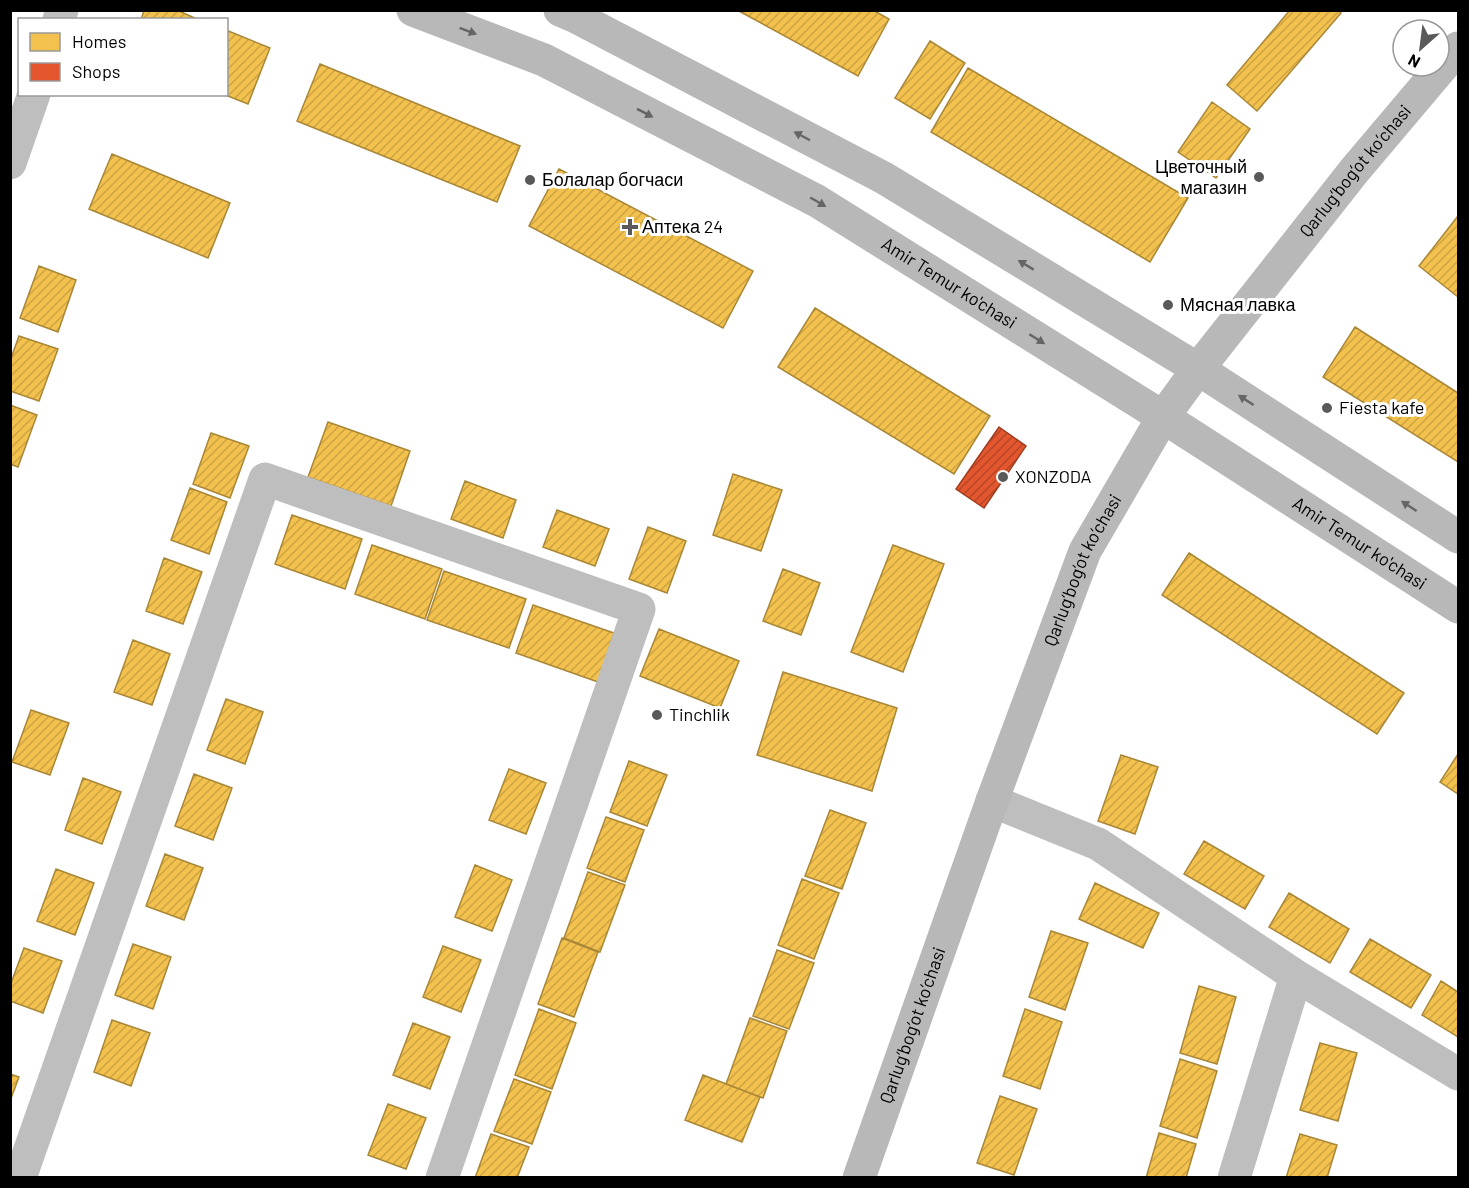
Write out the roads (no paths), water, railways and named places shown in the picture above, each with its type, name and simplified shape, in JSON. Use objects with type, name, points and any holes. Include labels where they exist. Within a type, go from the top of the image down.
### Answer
[{"type":"main road","name":"Amir Temur ko'chasi","points":[[413,10],[544,60],[817,201],[1163,417],[1458,607]]},
{"type":"main road","points":[[560,10],[884,178],[1198,369],[1458,537]]},
{"type":"main road","name":"Qarlug‘bog‘ot ko‘chasi","points":[[859,1178],[992,801],[1085,551],[1163,417],[1198,369],[1354,171],[1458,48]]},
{"type":"street","points":[[10,163],[33,96]]},
{"type":"street","points":[[20,1178],[265,479],[639,609],[442,1178]]},
{"type":"street","points":[[992,801],[1098,844],[1296,976],[1458,1074]]},
{"type":"street","points":[[1234,1178],[1296,976]]},
{"type":"place","name":"Цветочный магазин","points":[[1259,177]]},
{"type":"place","name":"Болалар богчаси","points":[[530,180]]},
{"type":"place","name":"Аптека 24","points":[[630,227]]},
{"type":"place","name":"Мясная лавка","points":[[1168,305]]},
{"type":"place","name":"Fiesta kafe","points":[[1327,408]]},
{"type":"place","name":"XONZODA","points":[[1003,477]]},
{"type":"place","name":"Tinchlik","points":[[657,715]]}]
